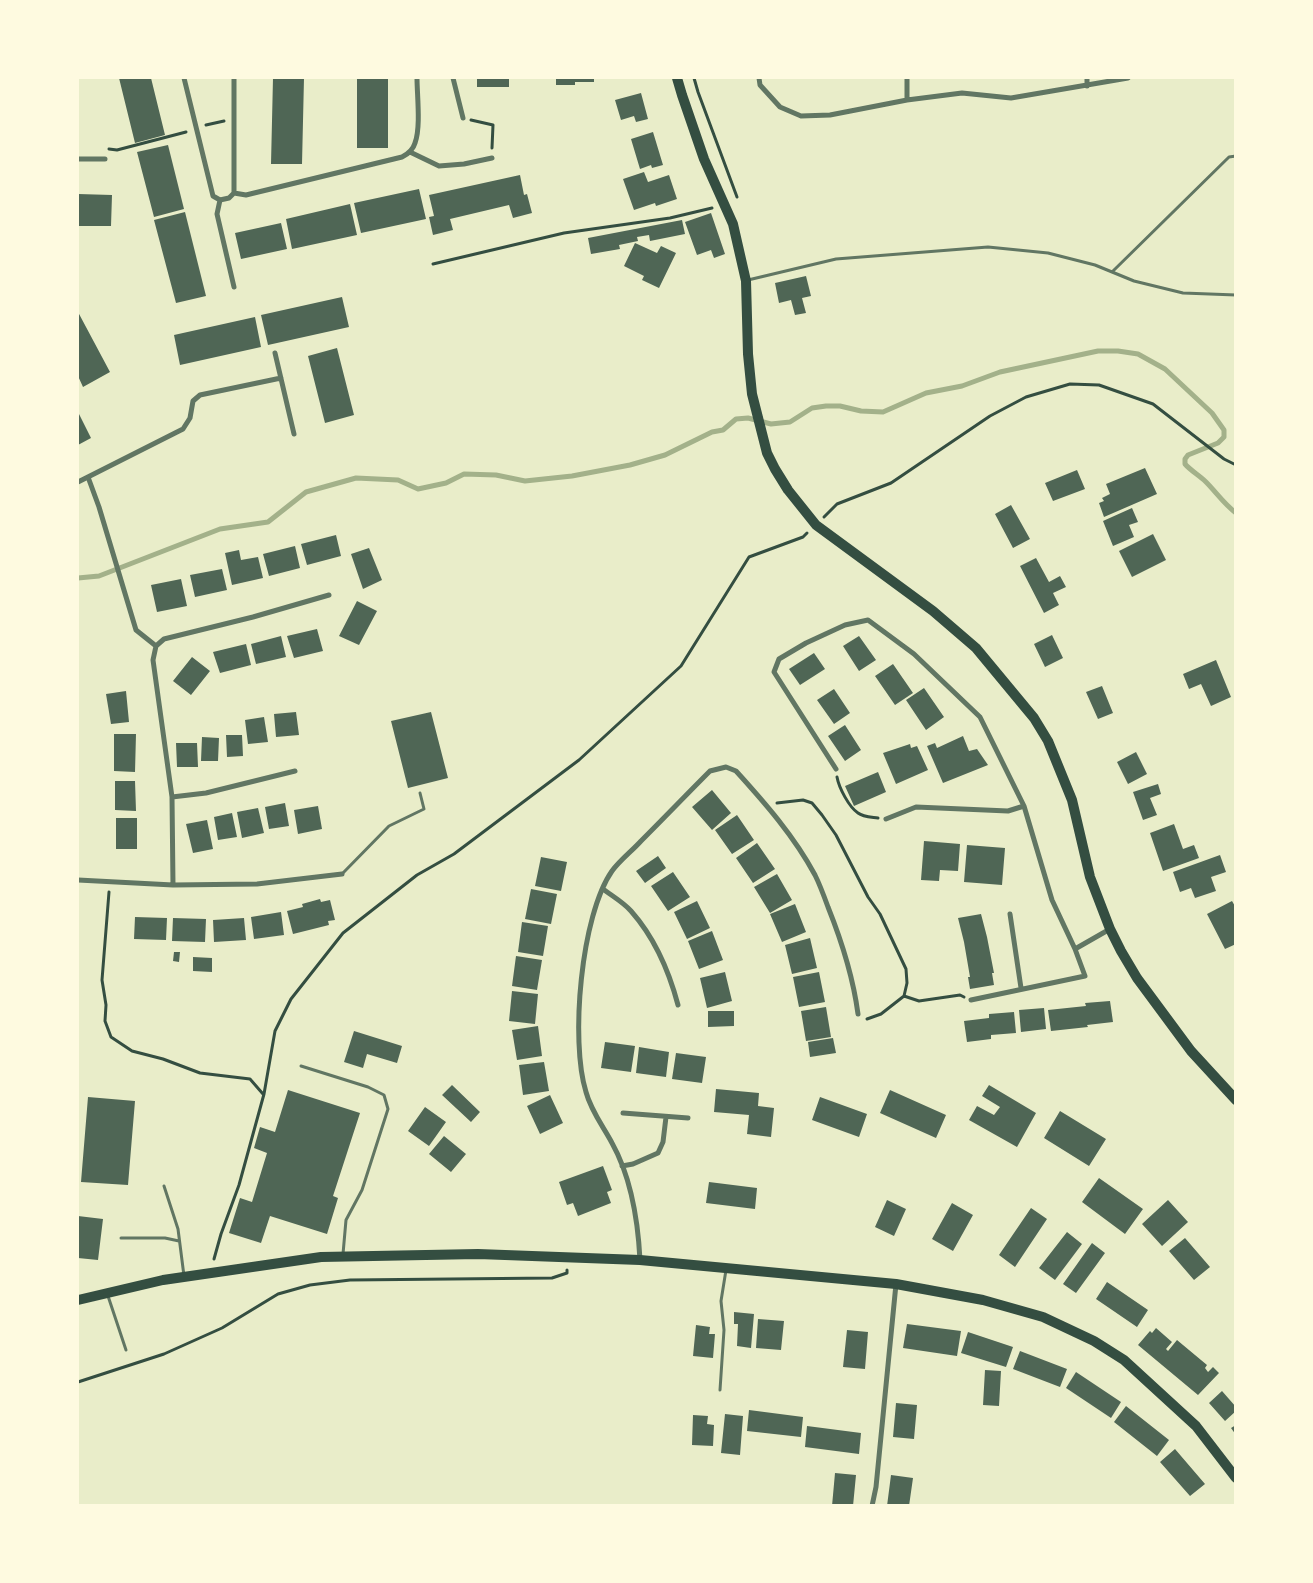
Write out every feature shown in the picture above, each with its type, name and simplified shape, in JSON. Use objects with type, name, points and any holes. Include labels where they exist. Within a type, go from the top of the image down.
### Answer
[{"type":"main road","points":[[677,78],[704,158],[733,224],[746,281],[748,354],[752,394],[767,453],[775,470],[788,490],[816,525],[933,611],[970,643],[1034,718],[1048,741],[1072,800],[1090,877],[1110,929],[1137,978],[1191,1051],[1236,1100]]},
{"type":"main road","points":[[78,1300],[184,1276],[321,1257],[478,1254],[640,1260],[896,1284],[983,1300],[1043,1317],[1094,1342],[1124,1360],[1196,1426],[1236,1478]]},
{"type":"street","points":[[184,78],[213,196],[220,200],[229,198],[234,193],[234,78]]},
{"type":"street","points":[[234,193],[246,195],[402,158],[410,152],[415,144],[418,133],[417,78]]},
{"type":"street","points":[[453,78],[463,118]]},
{"type":"street","points":[[759,78],[760,85],[780,107],[801,116],[830,114],[906,100],[962,93],[1011,98],[1128,78]]},
{"type":"street","points":[[906,100],[907,78]]},
{"type":"street","points":[[1087,78],[1087,86]]},
{"type":"street","points":[[410,152],[439,166],[464,164],[492,158]]},
{"type":"street","points":[[78,160],[105,159]]},
{"type":"street","points":[[220,200],[217,214],[234,287]]},
{"type":"street","points":[[275,353],[294,434]]},
{"type":"street","points":[[78,482],[183,429],[190,418],[193,401],[200,395],[281,378]]},
{"type":"street","points":[[88,477],[99,507],[136,630],[156,646]]},
{"type":"street","points":[[173,884],[172,797],[153,660],[156,646],[164,639],[253,617],[329,595]]},
{"type":"street","points":[[836,769],[774,672],[779,659],[806,644],[845,625],[868,620],[914,654],[980,717],[1024,806],[1052,900],[1075,949],[1085,976],[971,1000]]},
{"type":"street","points":[[640,1260],[639,1237],[627,1178],[613,1144],[595,1115],[585,1092],[579,1052],[580,982],[589,930],[603,889],[612,871],[710,771],[726,767],[736,771],[788,831],[816,876],[849,967],[854,985],[858,1014]]},
{"type":"street","points":[[172,797],[206,793],[295,772]]},
{"type":"street","points":[[886,819],[916,807],[1008,812],[1024,806]]},
{"type":"street","points":[[78,880],[173,884],[257,884],[342,874]]},
{"type":"street","points":[[603,889],[630,910],[646,932],[665,965],[678,1005]]},
{"type":"street","points":[[1010,914],[1021,988]]},
{"type":"street","points":[[1075,949],[1110,929]]},
{"type":"street","points":[[623,1113],[688,1118]]},
{"type":"street","points":[[622,1166],[633,1164],[658,1153],[663,1142],[666,1116]]},
{"type":"street","points":[[872,1506],[876,1487],[896,1284]]},
{"type":"lane","points":[[1112,272],[1229,157],[1236,156]]},
{"type":"lane","points":[[746,281],[836,259],[988,246],[1048,253],[1095,265],[1134,281],[1183,293],[1236,295]]},
{"type":"lane","points":[[342,874],[389,826],[424,809],[420,793]]},
{"type":"lane","points":[[301,1066],[368,1087],[384,1095],[388,1109],[362,1190],[346,1220],[345,1246],[342,1257]]},
{"type":"lane","points":[[164,1186],[178,1229],[184,1276]]},
{"type":"lane","points":[[121,1238],[165,1238],[179,1241]]},
{"type":"lane","points":[[720,1390],[724,1330],[721,1301],[726,1269]]},
{"type":"lane","points":[[107,1293],[126,1350]]},
{"type":"path","points":[[694,78],[735,189],[739,205]]},
{"type":"path","points":[[463,118],[494,125],[492,158]]},
{"type":"path","points":[[204,126],[227,120]]},
{"type":"path","points":[[104,149],[117,150],[186,132]]},
{"type":"path","points":[[433,264],[564,233],[670,218],[725,205]]},
{"type":"path","points":[[214,1259],[239,1185],[264,1094],[275,1030],[291,999],[343,933],[417,875],[454,854],[579,760],[681,666],[749,557],[803,537],[838,504],[891,483],[990,416],[1026,397],[1070,384],[1100,385],[1154,404],[1224,459],[1236,465]]},
{"type":"path","points":[[836,769],[838,783],[858,814],[866,817],[886,819]]},
{"type":"path","points":[[767,806],[785,801],[803,800],[812,803],[836,835],[868,897],[880,914],[906,969],[908,983],[904,996],[881,1014],[861,1021],[858,1014]]},
{"type":"path","points":[[110,881],[102,980],[106,1006],[105,1021],[111,1038],[132,1051],[163,1059],[200,1073],[250,1079],[264,1094]]},
{"type":"path","points":[[904,996],[919,1001],[960,996],[971,1000]]},
{"type":"path","points":[[78,1382],[164,1354],[222,1328],[278,1294],[310,1285],[350,1280],[552,1278],[567,1273],[570,1258]]},
{"type":"building","points":[[119,78],[151,78],[165,135],[135,143]]},
{"type":"building","points":[[273,78],[304,78],[302,164],[271,164]]},
{"type":"building","points":[[357,78],[388,78],[388,148],[357,148]]},
{"type":"building","points":[[477,78],[509,78],[509,87],[477,87]]},
{"type":"building","points":[[556,78],[594,78],[594,82],[556,85]]},
{"type":"building","points":[[641,93],[648,119],[636,122],[634,116],[621,120],[615,100]]},
{"type":"building","points":[[653,132],[663,165],[652,168],[651,165],[640,169],[631,139]]},
{"type":"building","points":[[168,145],[184,209],[154,217],[137,152]]},
{"type":"building","points":[[644,172],[648,182],[669,175],[677,199],[656,206],[655,203],[634,210],[623,179]]},
{"type":"building","points":[[520,175],[524,195],[527,194],[532,213],[513,218],[509,205],[450,219],[453,230],[433,235],[429,217],[434,216],[429,195]]},
{"type":"building","points":[[419,189],[426,219],[361,233],[354,203]]},
{"type":"building","points":[[78,194],[112,195],[111,226],[78,226]]},
{"type":"building","points":[[350,204],[357,235],[292,249],[286,219]]},
{"type":"building","points":[[185,212],[206,296],[176,303],[154,220]]},
{"type":"building","points":[[711,213],[725,254],[714,258],[711,250],[697,255],[685,222]]},
{"type":"building","points":[[682,220],[685,234],[650,241],[649,235],[637,237],[638,241],[619,245],[620,249],[591,254],[588,238]]},
{"type":"building","points":[[281,223],[287,249],[241,259],[235,233]]},
{"type":"building","points":[[635,243],[657,253],[661,246],[676,253],[659,288],[642,280],[644,276],[624,266]]},
{"type":"building","points":[[806,276],[811,296],[802,298],[806,313],[795,315],[791,300],[779,303],[775,283]]},
{"type":"building","points":[[342,297],[349,327],[268,345],[261,315]]},
{"type":"building","points":[[78,312],[110,372],[83,387],[78,376]]},
{"type":"building","points":[[255,317],[261,347],[180,365],[174,335]]},
{"type":"building","points":[[337,348],[354,415],[325,423],[308,356]]},
{"type":"building","points":[[78,412],[91,438],[78,445]]},
{"type":"building","points":[[1145,468],[1157,494],[1104,517],[1099,503],[1104,501],[1102,498],[1110,494],[1106,484]]},
{"type":"building","points":[[1077,470],[1085,489],[1053,501],[1045,483]]},
{"type":"building","points":[[1011,505],[1030,539],[1013,548],[995,514]]},
{"type":"building","points":[[1132,508],[1138,522],[1129,525],[1134,537],[1113,546],[1103,521]]},
{"type":"building","points":[[1153,534],[1166,560],[1132,577],[1119,551]]},
{"type":"building","points":[[336,535],[341,556],[307,565],[301,544]]},
{"type":"building","points":[[295,546],[300,568],[269,576],[263,554]]},
{"type":"building","points":[[369,548],[382,580],[363,589],[351,554]]},
{"type":"building","points":[[239,550],[241,560],[258,557],[263,578],[232,585],[225,553]]},
{"type":"building","points":[[1036,558],[1049,582],[1060,576],[1066,587],[1053,593],[1059,605],[1044,613],[1020,566]]},
{"type":"building","points":[[222,569],[227,590],[195,597],[190,575]]},
{"type":"building","points":[[181,579],[187,606],[157,612],[151,585]]},
{"type":"building","points":[[357,601],[377,611],[359,645],[339,636]]},
{"type":"building","points":[[317,629],[323,651],[294,658],[287,636]]},
{"type":"building","points":[[1052,635],[1063,658],[1045,667],[1034,644]]},
{"type":"building","points":[[281,636],[286,657],[256,664],[251,644]]},
{"type":"building","points":[[859,636],[876,660],[859,671],[843,646]]},
{"type":"building","points":[[246,644],[251,665],[220,673],[213,652]]},
{"type":"building","points":[[814,653],[825,669],[800,685],[789,669]]},
{"type":"building","points":[[192,657],[210,671],[191,695],[173,681]]},
{"type":"building","points":[[1216,660],[1231,697],[1211,706],[1201,684],[1189,689],[1183,674]]},
{"type":"building","points":[[893,664],[913,693],[895,705],[875,676]]},
{"type":"building","points":[[1102,686],[1113,713],[1098,719],[1086,692]]},
{"type":"building","points":[[924,688],[944,717],[926,730],[906,700]]},
{"type":"building","points":[[834,689],[850,713],[834,724],[817,700]]},
{"type":"building","points":[[126,691],[129,722],[111,724],[106,694]]},
{"type":"building","points":[[296,712],[299,735],[276,737],[274,714]]},
{"type":"building","points":[[431,712],[448,778],[408,788],[391,721]]},
{"type":"building","points":[[264,717],[268,742],[248,744],[245,720]]},
{"type":"building","points":[[845,725],[861,750],[845,761],[828,736]]},
{"type":"building","points":[[114,734],[136,734],[135,772],[114,771]]},
{"type":"building","points":[[226,735],[242,735],[243,756],[227,757]]},
{"type":"building","points":[[963,736],[969,751],[977,749],[988,765],[943,783],[927,746],[935,743],[937,748]]},
{"type":"building","points":[[202,737],[219,738],[218,761],[201,761]]},
{"type":"building","points":[[176,743],[197,743],[198,767],[177,767]]},
{"type":"building","points":[[910,744],[911,748],[917,746],[928,770],[896,784],[883,753]]},
{"type":"building","points":[[1136,752],[1147,774],[1128,784],[1117,762]]},
{"type":"building","points":[[878,772],[886,792],[854,806],[845,786]]},
{"type":"building","points":[[115,781],[135,781],[136,811],[115,810]]},
{"type":"building","points":[[1158,784],[1161,794],[1150,798],[1157,815],[1143,820],[1133,792]]},
{"type":"building","points":[[712,790],[731,813],[712,830],[692,807]]},
{"type":"building","points":[[285,803],[289,826],[269,829],[265,807]]},
{"type":"building","points":[[318,806],[322,829],[298,834],[294,810]]},
{"type":"building","points":[[258,808],[264,833],[242,838],[237,812]]},
{"type":"building","points":[[232,813],[237,837],[218,840],[214,817]]},
{"type":"building","points":[[737,815],[754,840],[732,854],[715,830]]},
{"type":"building","points":[[116,818],[137,818],[137,849],[116,849]]},
{"type":"building","points":[[207,820],[213,849],[193,853],[186,824]]},
{"type":"building","points":[[1174,824],[1183,849],[1194,845],[1199,858],[1163,871],[1150,833]]},
{"type":"building","points":[[924,841],[960,844],[958,871],[940,870],[939,881],[921,880]]},
{"type":"building","points":[[757,843],[775,869],[753,883],[736,858]]},
{"type":"building","points":[[967,845],[1005,848],[1002,885],[964,882]]},
{"type":"building","points":[[1220,855],[1226,872],[1211,877],[1216,891],[1195,898],[1191,888],[1180,892],[1173,872]]},
{"type":"building","points":[[658,856],[666,868],[645,883],[636,871]]},
{"type":"building","points":[[541,857],[567,862],[561,891],[535,886]]},
{"type":"building","points":[[673,872],[690,897],[668,911],[651,886]]},
{"type":"building","points":[[777,874],[792,900],[770,913],[754,887]]},
{"type":"building","points":[[531,889],[557,894],[551,924],[525,919]]},
{"type":"building","points":[[320,899],[321,902],[330,900],[335,920],[328,921],[329,925],[293,934],[287,911],[303,907],[302,904]]},
{"type":"building","points":[[697,901],[710,928],[687,939],[674,912]]},
{"type":"building","points":[[1232,901],[1236,908],[1236,944],[1225,949],[1207,914]]},
{"type":"building","points":[[795,904],[806,932],[782,942],[770,914]]},
{"type":"building","points":[[281,912],[284,935],[254,939],[251,917]]},
{"type":"building","points":[[981,914],[994,973],[992,973],[994,985],[970,989],[968,977],[970,977],[958,918]]},
{"type":"building","points":[[135,917],[167,918],[166,940],[134,939]]},
{"type":"building","points":[[173,918],[206,919],[205,942],[172,941]]},
{"type":"building","points":[[244,918],[246,940],[214,942],[213,920]]},
{"type":"building","points":[[522,922],[548,926],[543,956],[518,952]]},
{"type":"building","points":[[712,931],[723,960],[699,969],[688,941]]},
{"type":"building","points":[[810,938],[817,968],[792,974],[785,945]]},
{"type":"building","points":[[174,952],[180,952],[179,962],[173,961]]},
{"type":"building","points":[[516,956],[542,960],[537,990],[512,986]]},
{"type":"building","points":[[193,957],[212,958],[212,972],[193,971]]},
{"type":"building","points":[[725,972],[732,1001],[707,1008],[700,978]]},
{"type":"building","points":[[819,972],[825,1002],[799,1007],[793,977]]},
{"type":"building","points":[[512,991],[538,994],[535,1024],[509,1021]]},
{"type":"building","points":[[1110,1001],[1113,1022],[1051,1031],[1048,1010],[1086,1006],[1085,1003]]},
{"type":"building","points":[[826,1007],[831,1037],[806,1041],[801,1011]]},
{"type":"building","points":[[1044,1008],[1046,1029],[1021,1032],[1019,1010]]},
{"type":"building","points":[[708,1011],[734,1011],[734,1026],[708,1027]]},
{"type":"building","points":[[1014,1012],[1016,1033],[991,1035],[991,1039],[967,1042],[964,1021],[989,1018],[989,1014]]},
{"type":"building","points":[[538,1026],[542,1056],[517,1060],[512,1030]]},
{"type":"building","points":[[354,1031],[402,1046],[397,1063],[367,1054],[363,1068],[344,1062]]},
{"type":"building","points":[[833,1038],[836,1053],[810,1057],[808,1042]]},
{"type":"building","points":[[605,1042],[635,1046],[631,1072],[601,1068]]},
{"type":"building","points":[[639,1047],[669,1052],[666,1077],[636,1073]]},
{"type":"building","points":[[676,1053],[706,1057],[702,1083],[672,1079]]},
{"type":"building","points":[[544,1062],[549,1091],[523,1095],[519,1065]]},
{"type":"building","points":[[452,1085],[480,1112],[471,1122],[442,1095]]},
{"type":"building","points":[[989,1085],[1036,1113],[1017,1147],[969,1120],[977,1106],[994,1115],[1000,1107],[982,1096]]},
{"type":"building","points":[[716,1089],[759,1093],[758,1106],[774,1108],[771,1137],[747,1134],[749,1115],[714,1112]]},
{"type":"building","points":[[288,1090],[360,1113],[333,1196],[338,1198],[327,1234],[270,1216],[261,1243],[229,1233],[240,1198],[252,1202],[267,1153],[254,1148],[260,1127],[275,1132]]},
{"type":"building","points":[[890,1090],[946,1115],[936,1138],[880,1113]]},
{"type":"building","points":[[550,1095],[563,1123],[540,1134],[527,1106]]},
{"type":"building","points":[[88,1097],[135,1101],[128,1185],[81,1182]]},
{"type":"building","points":[[820,1097],[867,1114],[859,1137],[812,1120]]},
{"type":"building","points":[[425,1107],[446,1122],[429,1146],[408,1131]]},
{"type":"building","points":[[1060,1111],[1106,1139],[1089,1166],[1044,1138]]},
{"type":"building","points":[[444,1136],[466,1154],[451,1172],[429,1154]]},
{"type":"building","points":[[603,1166],[612,1190],[607,1192],[611,1203],[578,1216],[573,1203],[567,1205],[559,1182]]},
{"type":"building","points":[[1099,1178],[1143,1209],[1125,1234],[1082,1202]]},
{"type":"building","points":[[709,1182],[757,1188],[755,1209],[706,1203]]},
{"type":"building","points":[[887,1200],[906,1209],[894,1236],[875,1227]]},
{"type":"building","points":[[1168,1200],[1188,1222],[1162,1246],[1142,1224]]},
{"type":"building","points":[[952,1203],[973,1215],[953,1251],[932,1239]]},
{"type":"building","points":[[1031,1208],[1047,1219],[1015,1267],[999,1255]]},
{"type":"building","points":[[78,1216],[103,1219],[98,1260],[78,1258]]},
{"type":"building","points":[[1067,1232],[1082,1244],[1055,1280],[1039,1268]]},
{"type":"building","points":[[1185,1238],[1210,1267],[1194,1280],[1169,1251]]},
{"type":"building","points":[[1092,1243],[1105,1253],[1076,1293],[1063,1284]]},
{"type":"building","points":[[1107,1282],[1148,1310],[1137,1327],[1096,1299]]},
{"type":"building","points":[[734,1312],[754,1314],[751,1348],[737,1346],[738,1324],[734,1324]]},
{"type":"building","points":[[758,1319],[784,1321],[781,1350],[756,1348]]},
{"type":"building","points":[[907,1324],[961,1331],[957,1356],[903,1348]]},
{"type":"building","points":[[696,1325],[710,1327],[709,1334],[715,1334],[713,1358],[693,1356]]},
{"type":"building","points":[[1156,1328],[1172,1342],[1166,1349],[1168,1351],[1177,1340],[1207,1365],[1205,1368],[1208,1372],[1213,1367],[1219,1373],[1198,1395],[1138,1345],[1150,1331],[1152,1333]]},
{"type":"building","points":[[847,1330],[868,1332],[865,1369],[843,1367]]},
{"type":"building","points":[[968,1332],[1013,1347],[1006,1367],[961,1353]]},
{"type":"building","points":[[1020,1351],[1067,1369],[1060,1387],[1013,1369]]},
{"type":"building","points":[[985,1370],[1001,1371],[999,1406],[983,1405]]},
{"type":"building","points":[[1076,1372],[1121,1402],[1111,1418],[1066,1388]]},
{"type":"building","points":[[1222,1391],[1236,1407],[1236,1411],[1225,1421],[1209,1403]]},
{"type":"building","points":[[896,1403],[917,1405],[914,1439],[893,1437]]},
{"type":"building","points":[[1126,1406],[1169,1440],[1157,1456],[1114,1422]]},
{"type":"building","points":[[749,1410],[803,1417],[801,1437],[747,1431]]},
{"type":"building","points":[[725,1414],[743,1416],[740,1455],[721,1453]]},
{"type":"building","points":[[693,1415],[708,1416],[707,1424],[714,1425],[713,1446],[692,1445]]},
{"type":"building","points":[[1236,1425],[1236,1435],[1231,1428]]},
{"type":"building","points":[[807,1426],[861,1433],[859,1454],[805,1447]]},
{"type":"building","points":[[1175,1449],[1205,1484],[1190,1496],[1160,1462]]},
{"type":"building","points":[[835,1473],[856,1475],[853,1506],[832,1506]]},
{"type":"building","points":[[891,1475],[913,1478],[909,1506],[887,1506]]},
{"type":"waterway","points":[[78,578],[99,576],[220,529],[268,522],[306,492],[356,478],[398,480],[418,489],[446,483],[464,474],[496,475],[525,481],[572,476],[630,465],[665,455],[712,432],[723,430],[736,419],[748,418],[771,424],[790,422],[812,408],[826,406],[883,412],[926,393],[962,386],[1000,372],[1098,351],[1138,354],[1165,369],[1212,413],[1224,430],[1224,437],[1218,443],[1188,455],[1185,459],[1185,464],[1206,482],[1236,513]]}]
